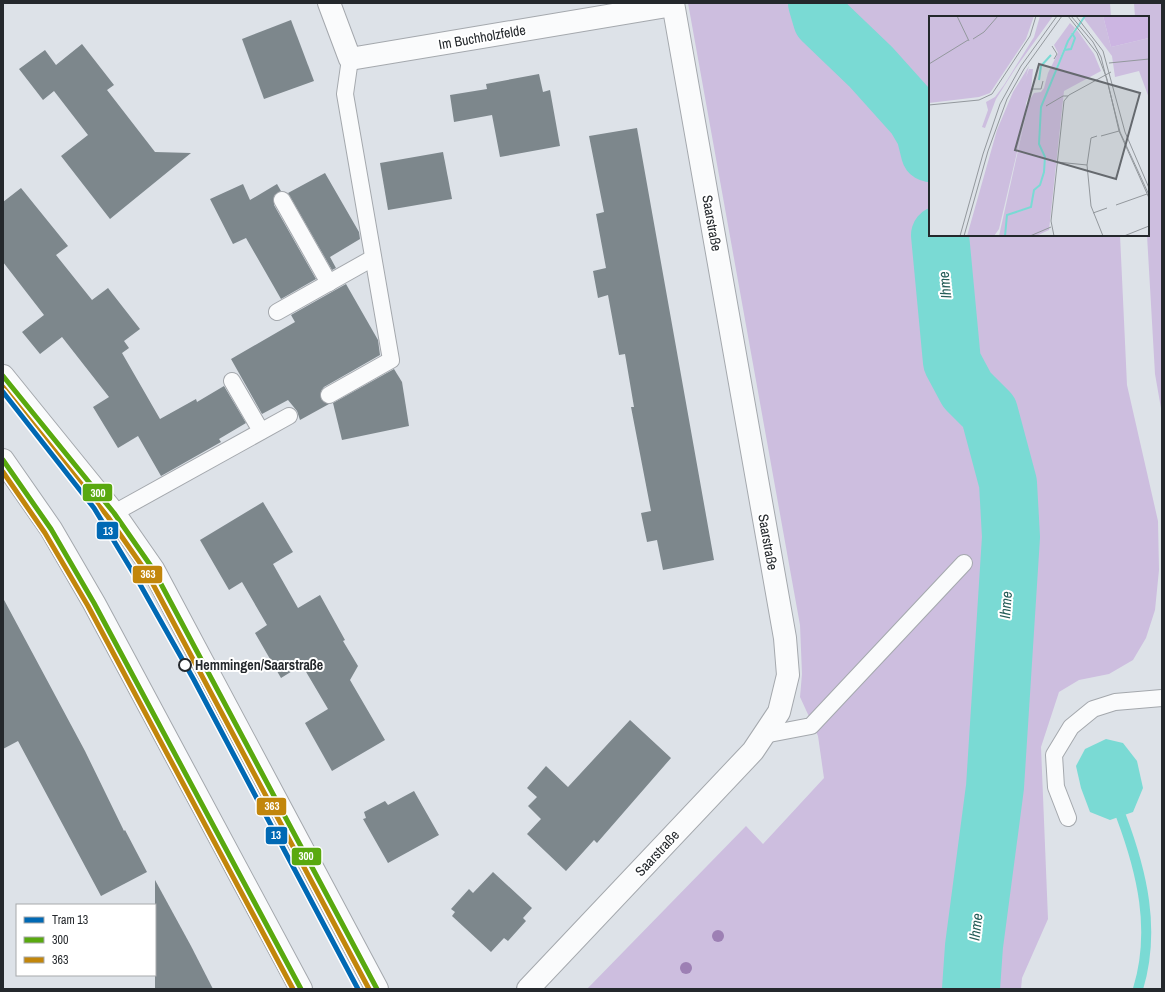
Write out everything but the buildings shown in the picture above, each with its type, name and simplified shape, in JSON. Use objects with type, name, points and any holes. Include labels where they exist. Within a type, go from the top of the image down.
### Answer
[{"type":"street","points":[[329,3],[350,59]]},
{"type":"street","name":"Im Buchholzfelde","points":[[350,59],[673,4]]},
{"type":"street","name":"Saarstraße","points":[[528,989],[753,751],[779,712],[788,675],[785,638],[673,4]]},
{"type":"street","points":[[3,376],[114,513],[153,569],[377,989]]},
{"type":"street","points":[[3,460],[51,529],[94,603],[301,989]]},
{"type":"lane","points":[[329,395],[391,360],[345,94],[350,59]]},
{"type":"lane","points":[[282,200],[329,283]]},
{"type":"lane","points":[[277,312],[373,258]]},
{"type":"lane","points":[[232,381],[261,431]]},
{"type":"lane","points":[[114,513],[289,416]]},
{"type":"lane","points":[[764,735],[811,726],[964,563]]},
{"type":"lane","points":[[1068,818],[1056,787],[1054,755],[1071,727],[1093,709],[1115,702],[1162,698]]},
{"type":"shaded area","points":[[688,3],[1110,3],[1111,16],[929,16],[929,236],[1120,236],[1127,385],[1158,521],[1159,570],[1155,610],[1146,638],[1133,660],[1109,674],[1079,680],[1059,692],[1041,747],[1048,919],[1022,978],[1021,989],[978,989],[981,948],[1002,788],[1010,663],[996,662],[987,786],[963,940],[960,989],[587,989],[746,826],[763,844],[824,778],[818,736],[800,697],[802,674],[800,625]]},
{"type":"shaded area","points":[[1134,3],[1162,3],[1162,414],[1155,374],[1147,236],[1149,236],[1149,16],[1135,16]]},
{"type":"shaded area","points":[[1106,739],[1123,743],[1137,761],[1143,788],[1133,812],[1110,820],[1090,812],[1081,788],[1076,766],[1085,749]]},
{"type":"waterway","name":"Ihme","points":[[817,3],[822,20],[871,67],[915,116],[925,133],[929,149]]},
{"type":"waterway","name":"Ihme","points":[[940,236],[952,362],[967,390],[989,412],[1008,483],[1011,537],[995,787],[974,946],[971,989]]},
{"type":"waterway","points":[[1121,816],[1135,858],[1144,901],[1146,945],[1138,989]]},
{"type":"tram line","name":"13","points":[[3,392],[94,508],[137,579],[194,680],[358,989]]},
{"type":"transit line","name":"300","points":[[3,376],[114,513],[153,569],[377,989]]},
{"type":"transit line","name":"363","points":[[3,387],[108,517],[147,573],[369,989]]},
{"type":"transit line","name":"300","points":[[3,460],[51,529],[94,603],[301,989]]},
{"type":"transit line","name":"363","points":[[3,472],[45,533],[88,606],[293,989]]},
{"type":"place","name":"Hemmingen/Saarstraße","points":[[185,665]]}]
